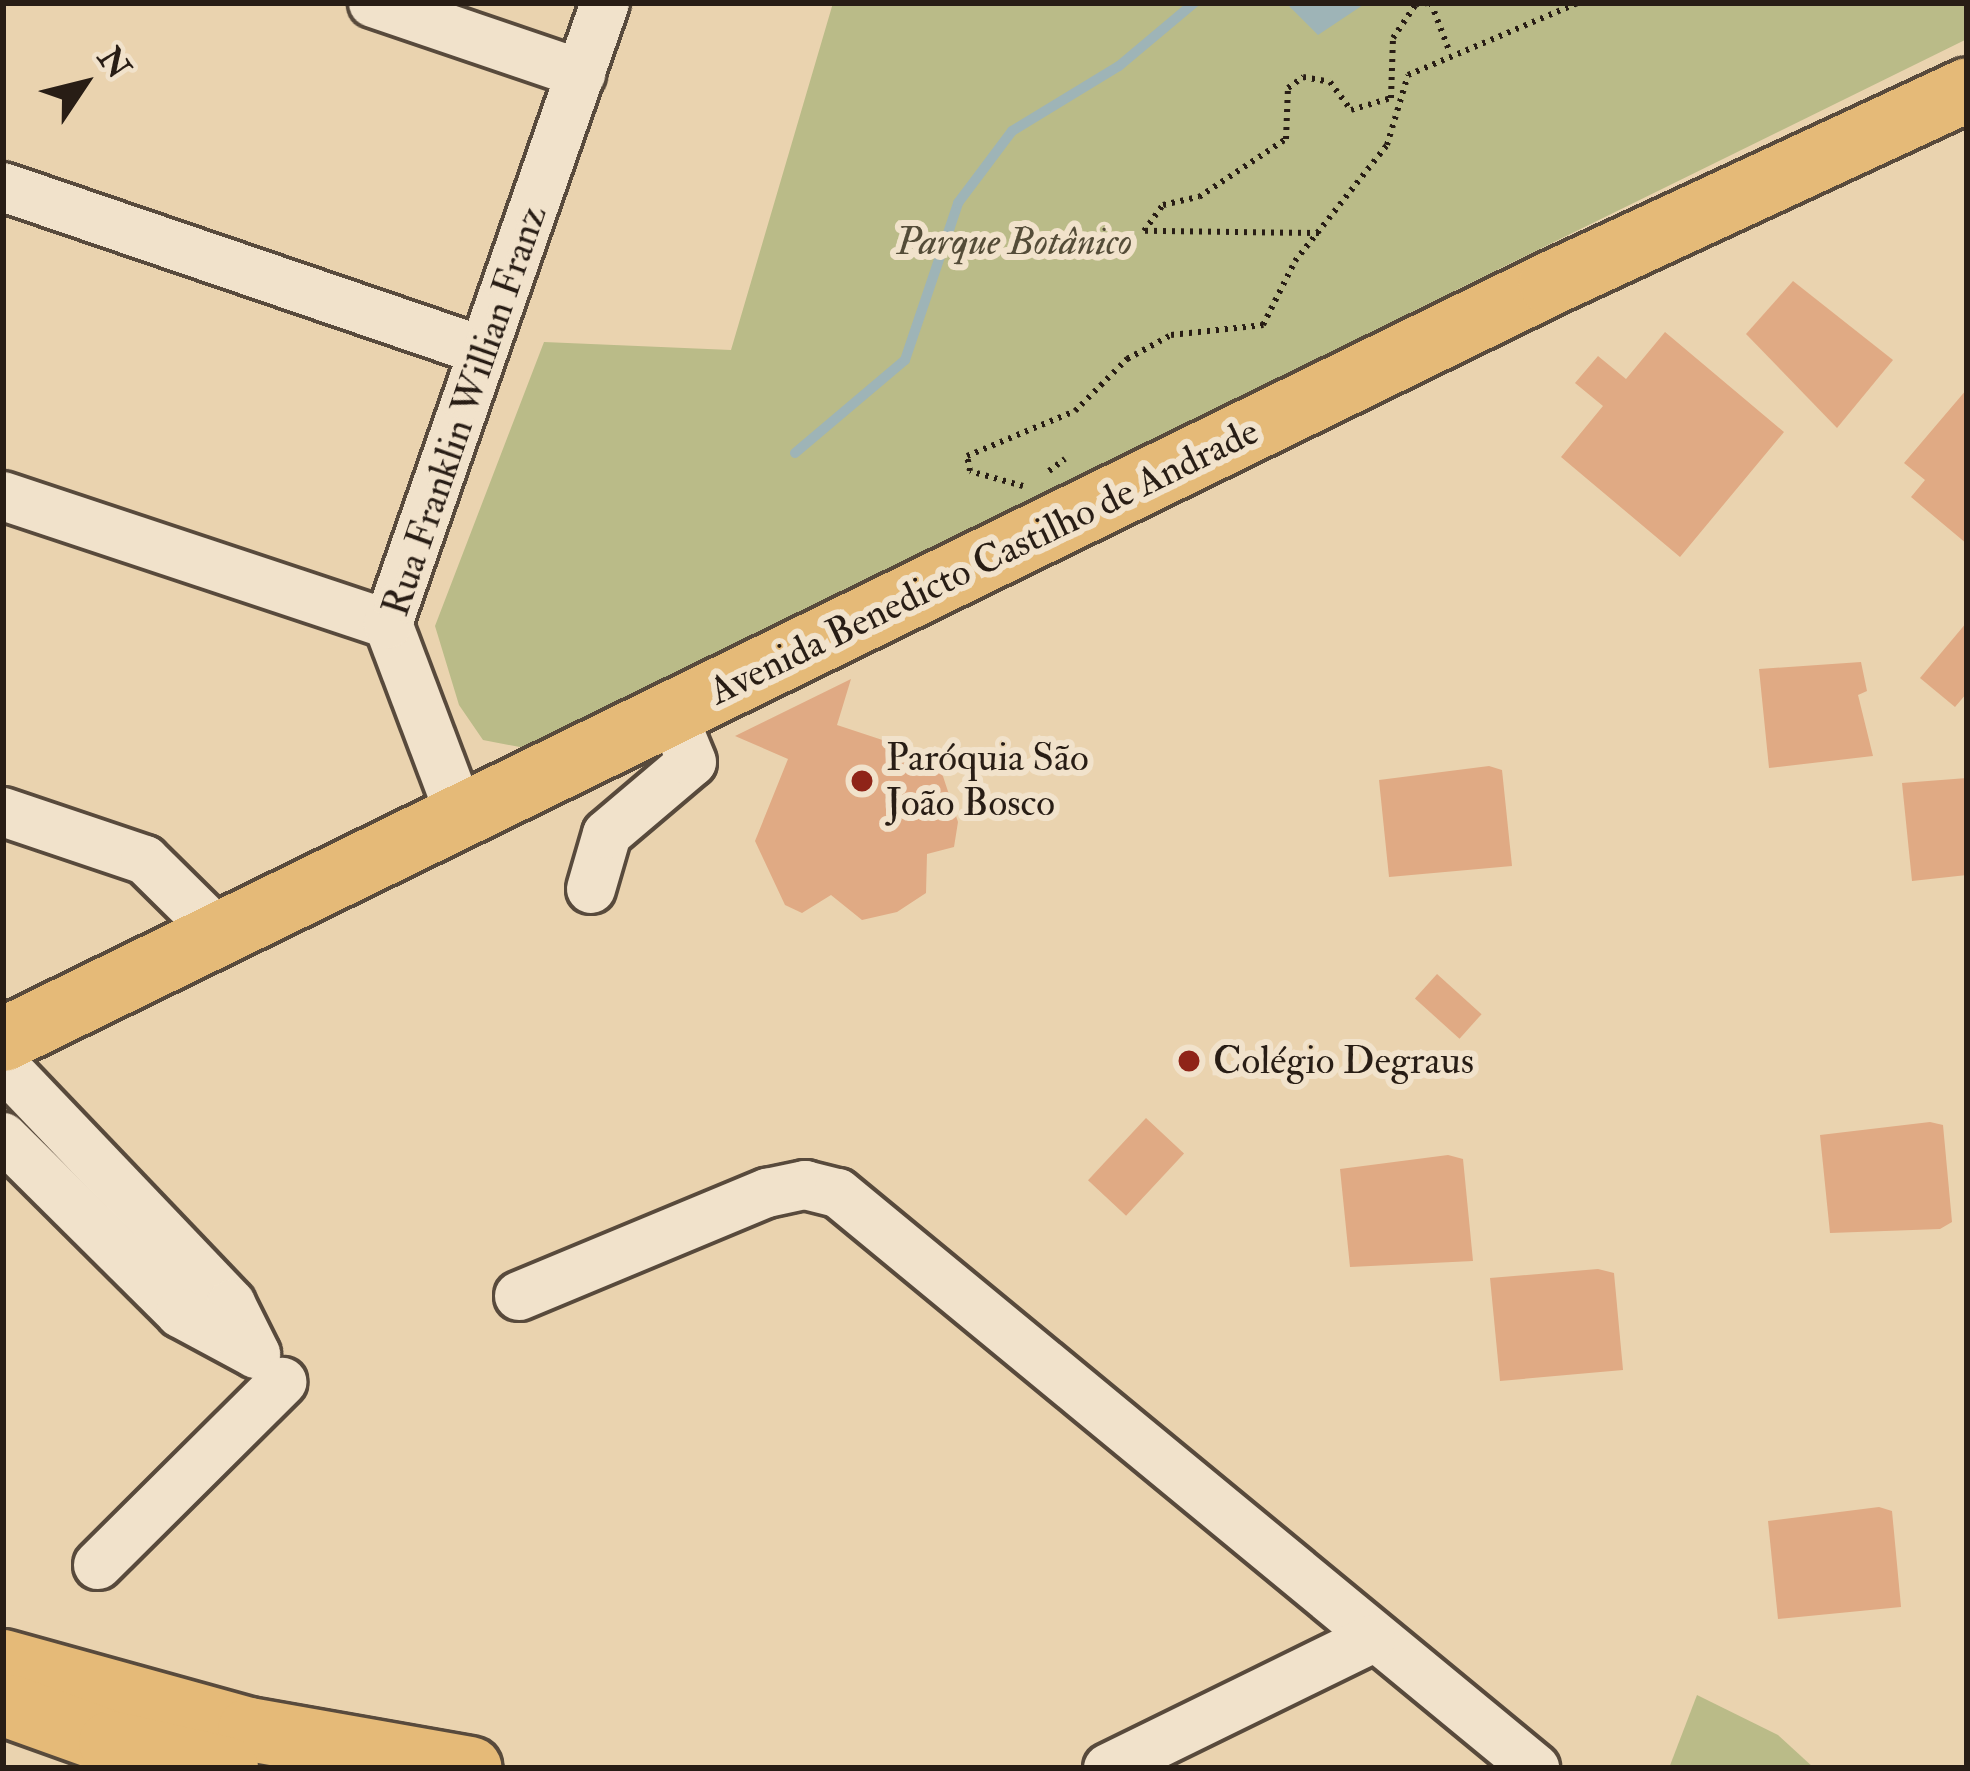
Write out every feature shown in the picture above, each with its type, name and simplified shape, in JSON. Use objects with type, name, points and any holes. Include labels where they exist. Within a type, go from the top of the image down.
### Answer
[{"type":"main road","name":"Avenida Benedicto Castilho de Andrade","points":[[3,1039],[215,929],[674,716],[1550,283],[1967,89]]},
{"type":"main road","points":[[3,1660],[249,1729],[470,1768]]},
{"type":"main road","points":[[3,1703],[120,1756],[226,1768]]},
{"type":"street","points":[[373,3],[581,74]]},
{"type":"street","name":"Rua Franklin Willian Franz","points":[[461,817],[388,624],[605,3]]},
{"type":"street","points":[[3,187],[480,350]]},
{"type":"street","points":[[3,496],[388,624]]},
{"type":"street","points":[[591,889],[607,834],[692,762],[674,716]]},
{"type":"street","points":[[3,812],[145,860],[215,929]]},
{"type":"street","points":[[3,1065],[108,1211],[3,1137]]},
{"type":"street","points":[[519,1297],[767,1193],[805,1185],[838,1193],[901,1237],[1087,1406],[1535,1768]]},
{"type":"street","points":[[98,1565],[282,1382]]},
{"type":"street","points":[[1108,1768],[1371,1639]]},
{"type":"path","points":[[1319,233],[1144,231],[1163,205],[1199,197],[1286,139],[1288,88],[1303,76],[1330,82],[1352,110],[1391,98],[1393,38],[1416,4],[1429,3],[1450,53]]},
{"type":"path","points":[[1029,487],[970,471],[967,456],[1075,411],[1127,359],[1172,335],[1263,325],[1319,233],[1387,145],[1408,75],[1450,53],[1578,3]]},
{"type":"path","points":[[1047,473],[1065,459]]},
{"type":"green space","name":"Parque Botânico","points":[[833,3],[1967,3],[1967,39],[525,748],[483,740],[459,705],[435,626],[544,342],[731,350]]},
{"type":"green space","points":[[1697,1695],[1778,1735],[1814,1768],[1669,1768]]},
{"type":"water","points":[[1286,3],[1366,3],[1318,35]]},
{"type":"building","points":[[1793,281],[1893,360],[1837,428],[1746,334]]},
{"type":"building","points":[[1665,332],[1784,432],[1680,557],[1561,457],[1603,406],[1575,383],[1598,356],[1626,379]]},
{"type":"building","points":[[1967,389],[1967,544],[1911,497],[1925,480],[1904,463]]},
{"type":"building","points":[[1967,622],[1967,693],[1955,707],[1920,678]]},
{"type":"building","points":[[1861,662],[1867,691],[1858,695],[1873,756],[1769,768],[1759,669]]},
{"type":"building","name":"Paróquia São João Bosco","points":[[851,679],[837,725],[937,758],[958,822],[954,847],[927,854],[926,893],[897,912],[862,920],[831,895],[802,913],[785,905],[755,841],[788,759],[735,736]]},
{"type":"building","points":[[1489,766],[1502,770],[1512,866],[1389,877],[1379,780]]},
{"type":"building","points":[[1967,778],[1967,875],[1912,881],[1902,783]]},
{"type":"building","points":[[1437,974],[1482,1014],[1460,1039],[1415,999]]},
{"type":"building","points":[[1146,1118],[1184,1153],[1126,1216],[1088,1180]]},
{"type":"building","points":[[1930,1122],[1943,1125],[1952,1222],[1940,1229],[1830,1233],[1820,1135]]},
{"type":"building","points":[[1448,1155],[1463,1159],[1473,1261],[1350,1267],[1340,1169]]},
{"type":"building","points":[[1598,1269],[1614,1273],[1623,1370],[1500,1381],[1490,1278]]},
{"type":"building","points":[[1879,1507],[1892,1511],[1901,1607],[1778,1619],[1768,1521]]},
{"type":"waterway","points":[[795,453],[905,360],[958,203],[1012,131],[1119,66],[1194,3]]},
{"type":"place","name":"Paróquia São João Bosco","points":[[862,781]]},
{"type":"place","name":"Colégio Degraus","points":[[1189,1061]]}]
